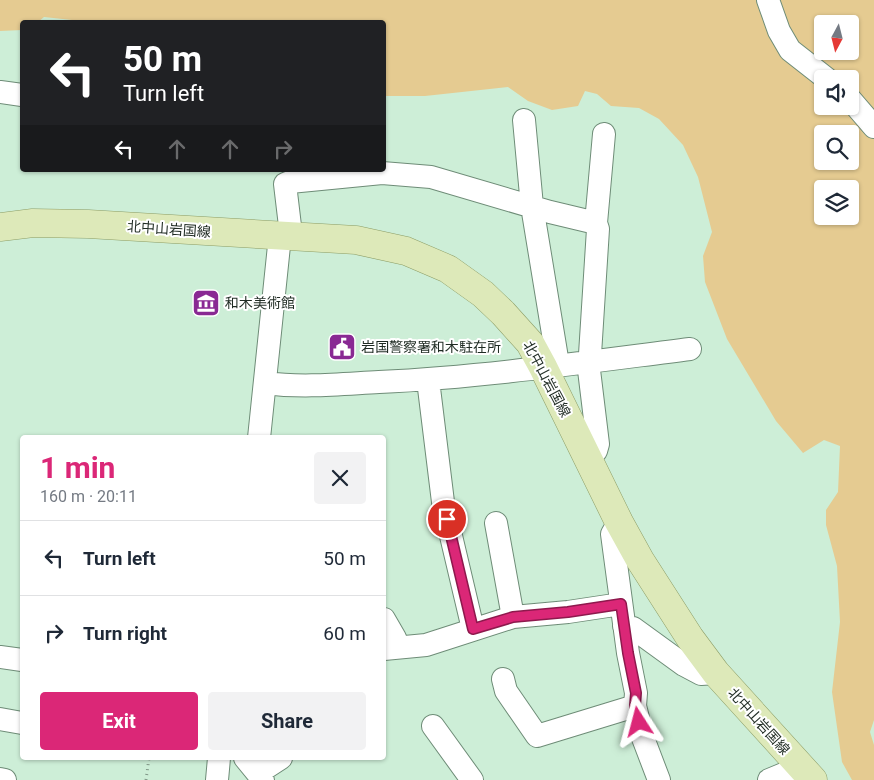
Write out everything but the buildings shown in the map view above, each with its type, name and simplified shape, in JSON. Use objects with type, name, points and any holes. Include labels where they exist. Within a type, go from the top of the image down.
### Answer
[{"type":"main road","name":"北中山岩国線","points":[[0,227],[33,223],[88,224],[356,240],[406,251],[448,269],[483,294],[503,313],[550,367],[587,458],[640,560],[690,638],[716,673],[806,772]]},
{"type":"street","points":[[768,0],[779,31],[790,50],[816,70]]},
{"type":"street","points":[[0,92],[20,95]]},
{"type":"street","points":[[859,110],[874,127]]},
{"type":"street","points":[[524,120],[532,206],[557,358],[550,367]]},
{"type":"street","points":[[587,458],[596,451],[598,444],[588,370],[598,229],[596,223],[604,134]]},
{"type":"street","points":[[259,435],[280,236],[290,226],[285,184],[382,173],[431,177],[596,223]]},
{"type":"street","points":[[265,383],[313,386],[428,380],[690,349]]},
{"type":"street","points":[[428,380],[443,502],[473,629]]},
{"type":"street","points":[[619,522],[612,534],[624,626],[636,693],[635,706],[643,738],[660,780]]},
{"type":"street","points":[[496,523],[513,617]]},
{"type":"street","points":[[390,648],[426,645],[513,617],[568,612],[621,604]]},
{"type":"street","points":[[386,622],[395,638],[390,648]]},
{"type":"street","points":[[624,626],[633,628],[684,665],[702,674],[716,673]]},
{"type":"street","points":[[0,657],[20,660]]},
{"type":"street","points":[[503,679],[506,691],[537,736],[635,706]]},
{"type":"street","points":[[0,720],[20,723]]},
{"type":"street","points":[[433,726],[472,780]]},
{"type":"street","points":[[217,780],[219,760]]},
{"type":"street","points":[[255,770],[277,760]]},
{"type":"street","points":[[768,780],[786,773],[806,772]]},
{"type":"street","points":[[0,779],[4,780]]},
{"type":"path","points":[[146,780],[148,760]]},
{"type":"shaded area","points":[[0,0],[874,0],[874,720],[870,732],[874,745],[874,780],[852,780],[842,762],[832,692],[840,622],[837,566],[826,525],[826,510],[838,492],[840,446],[824,440],[803,453],[776,421],[727,339],[705,282],[703,256],[712,232],[698,177],[683,145],[659,119],[639,108],[611,106],[597,94],[585,91],[578,106],[552,110],[528,101],[508,87],[425,96],[386,96],[386,20],[72,20],[44,17],[40,20],[20,20],[20,30],[0,31]]},
{"type":"place","name":"和木美術館","points":[[206,303]]},
{"type":"place","name":"岩国警察署和木駐在所","points":[[342,347]]},
{"type":"route","points":[[447,519],[473,629],[513,617],[568,612],[621,604],[636,693],[635,706],[639,722]]}]
